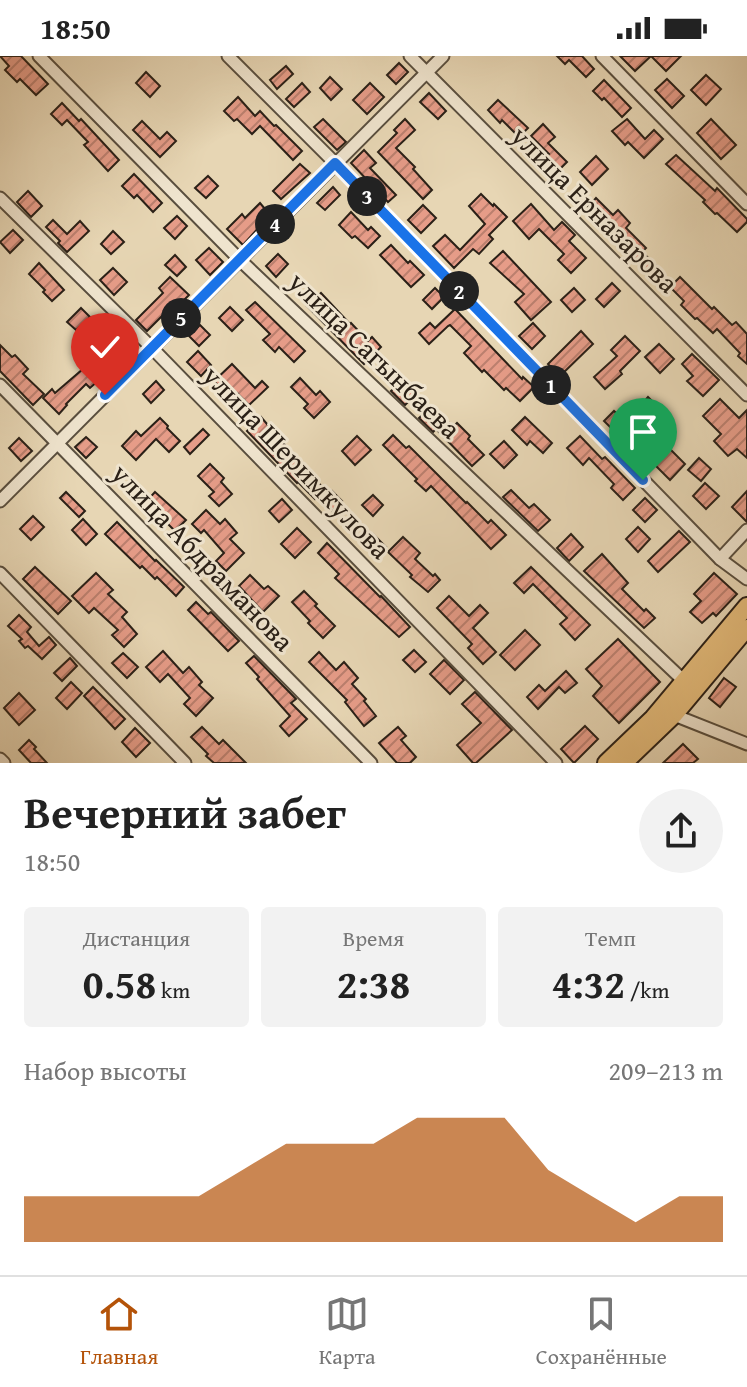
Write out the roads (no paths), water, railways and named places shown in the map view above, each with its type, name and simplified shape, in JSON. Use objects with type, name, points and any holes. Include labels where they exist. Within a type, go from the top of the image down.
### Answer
[{"type":"highway","points":[[606,763],[653,718],[747,606]]},
{"type":"highway","points":[[624,763],[674,715],[747,628]]},
{"type":"street","name":"улица Сагынбаева","points":[[39,56],[240,260],[684,681]]},
{"type":"street","points":[[228,56],[720,559],[747,579]]},
{"type":"street","name":"улица Ерназарова","points":[[410,56],[747,395]]},
{"type":"street","points":[[0,501],[443,56]]},
{"type":"street","points":[[602,56],[747,204]]},
{"type":"street","name":"улица Шеримкулова","points":[[0,198],[152,348],[556,763]]},
{"type":"street","name":"улица Абдраманова","points":[[0,385],[371,763]]},
{"type":"street","points":[[720,559],[747,530]]},
{"type":"street","points":[[0,573],[185,763]]},
{"type":"street","points":[[674,715],[747,744]]}]
